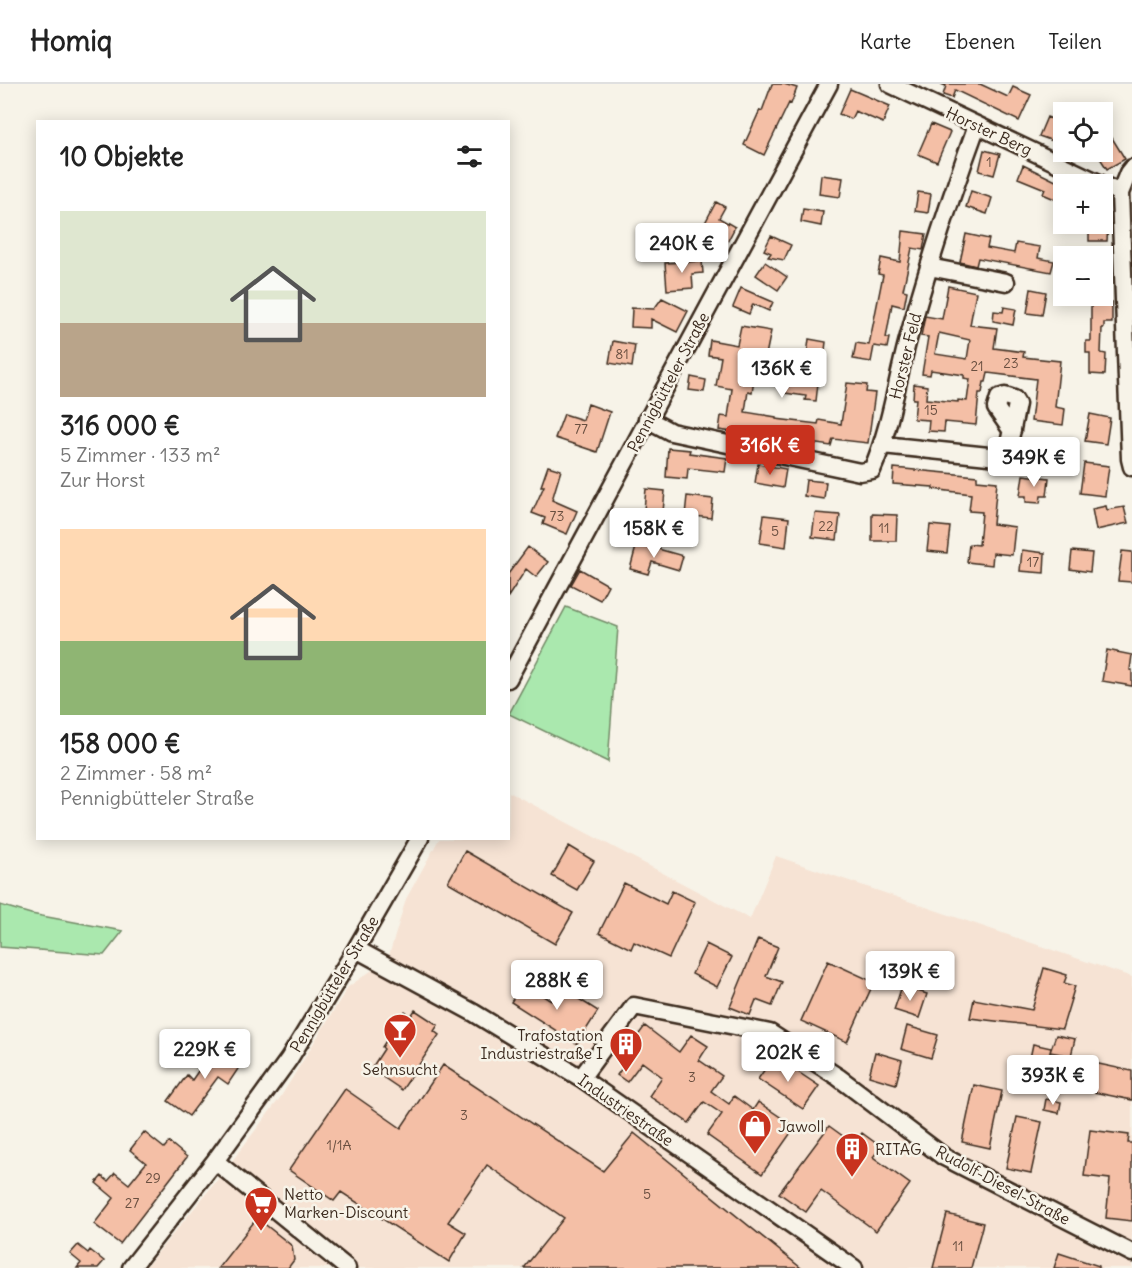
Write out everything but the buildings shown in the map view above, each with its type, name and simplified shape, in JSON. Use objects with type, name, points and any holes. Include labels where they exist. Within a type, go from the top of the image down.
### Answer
[{"type":"street","name":"Pennigbütteler Straße","points":[[510,675],[829,84]]},
{"type":"street","name":"Horster Berg","points":[[890,84],[1120,193]]},
{"type":"street","name":"Horster Feld","points":[[647,419],[671,432],[860,472],[872,470],[883,445],[907,342],[929,267],[977,125]]},
{"type":"street","points":[[1132,168],[1128,172],[1120,193],[1132,467]]},
{"type":"street","points":[[929,267],[1006,282]]},
{"type":"street","points":[[883,445],[998,457],[1008,449],[1012,431]]},
{"type":"street","name":"Pennigbütteler Straße","points":[[130,1268],[215,1161],[289,1059],[419,840]]},
{"type":"street","name":"Industriestraße","points":[[356,949],[474,1013],[581,1078],[854,1268]]},
{"type":"street","name":"Rudolf-Diesel-Straße","points":[[581,1078],[634,1006],[770,1033],[838,1077],[944,1157],[1132,1253]]},
{"type":"street","points":[[215,1161],[347,1268]]},
{"type":"shaded area","points":[[510,793],[750,919],[776,856],[1132,977],[1132,1268],[145,1268],[219,1178],[280,1098],[348,987],[388,959],[406,899],[438,840],[510,840]]},
{"type":"green space","points":[[566,607],[618,627],[608,762],[510,714]]},
{"type":"green space","points":[[0,905],[31,914],[123,931],[104,955],[0,947]]},
{"type":"place","name":"Sehnsucht","points":[[400,1059]]},
{"type":"place","name":"Trafostation Industriestraße I","points":[[626,1073]]},
{"type":"place","name":"Jawoll","points":[[755,1155]]},
{"type":"place","name":"RITAG","points":[[852,1178]]},
{"type":"place","name":"Netto Marken-Discount","points":[[261,1232]]}]
